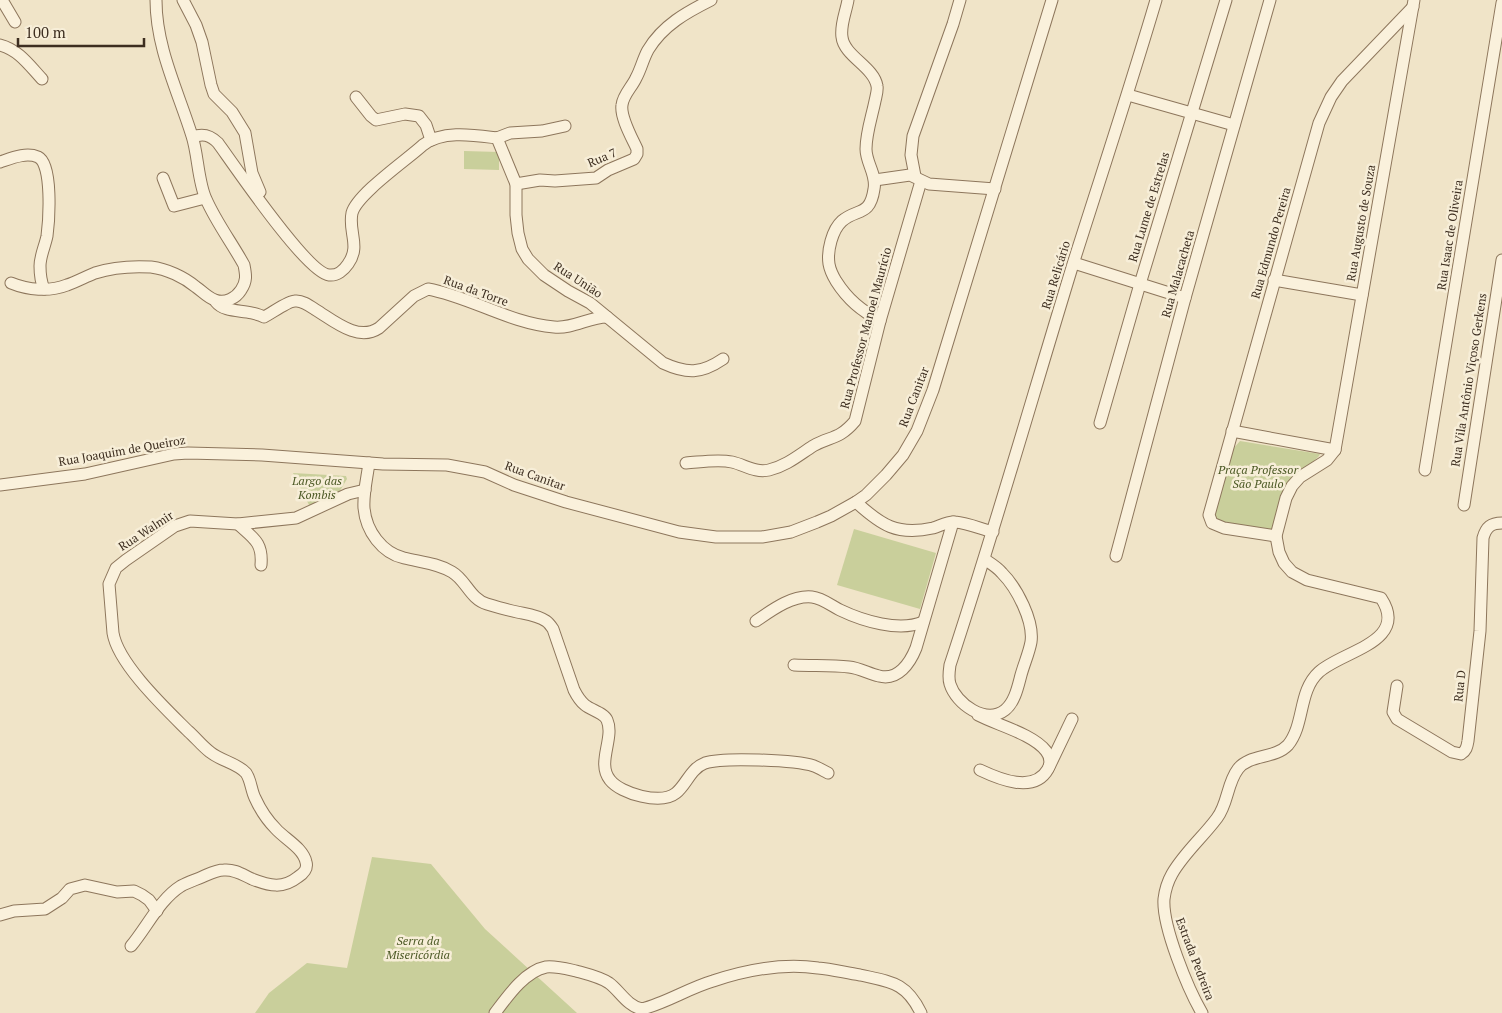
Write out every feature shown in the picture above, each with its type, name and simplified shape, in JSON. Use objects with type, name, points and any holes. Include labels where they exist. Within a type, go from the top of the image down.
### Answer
[{"type":"street","points":[[2,0],[15,22]]},
{"type":"street","points":[[11,283],[27,289],[44,289],[66,286],[107,270],[130,267],[154,268],[176,275],[193,284],[215,301],[227,301],[237,295],[244,286],[246,274],[240,258],[205,198],[192,137],[171,78],[159,35],[156,18],[156,0]]},
{"type":"street","points":[[183,0],[196,25],[202,42],[210,86],[219,100],[232,112],[245,133],[252,173],[274,220]]},
{"type":"street","name":"Rua 7","points":[[516,184],[540,180],[555,181],[596,178],[608,170],[634,159],[637,149],[623,118],[622,106],[624,99],[636,80],[649,49],[662,32],[681,16],[711,0]]},
{"type":"street","points":[[848,0],[842,32],[843,42],[874,79],[877,88],[866,141],[867,160],[875,180],[872,200],[868,207],[844,220],[836,230],[831,242],[828,259],[833,275],[850,300],[857,307],[880,321]]},
{"type":"street","name":"Rua Professor Manoel Maurício","points":[[686,463],[732,462],[755,470],[767,470],[785,464],[813,446],[847,431],[855,421],[918,178],[911,155],[913,136],[960,0]]},
{"type":"street","name":"Rua Canitar","points":[[368,463],[447,464],[485,472],[514,485],[566,502],[679,532],[716,537],[762,537],[791,532],[831,516],[856,502],[886,475],[903,455],[918,432],[933,390],[1052,0]]},
{"type":"street","name":"Rua Relicário","points":[[1048,768],[1050,762],[1048,753],[1037,743],[970,710],[950,686],[950,665],[993,532],[1156,0]]},
{"type":"street","name":"Rua Lume de Estrelas","points":[[1100,423],[1226,0]]},
{"type":"street","name":"Rua Malacacheta","points":[[1116,556],[1185,298],[1270,0]]},
{"type":"street","name":"Rua Isaac de Oliveira","points":[[1425,470],[1502,3]]},
{"type":"street","name":"Rua Edmundo Pereira","points":[[1276,536],[1216,526],[1212,523],[1209,516],[1319,123],[1331,97],[1342,81],[1413,4]]},
{"type":"street","name":"Rua Augusto de Souza","points":[[1335,450],[1413,4]]},
{"type":"street","points":[[0,45],[18,53],[42,79]]},
{"type":"street","points":[[1128,95],[1234,125]]},
{"type":"street","points":[[356,97],[376,120],[405,114],[419,116],[426,125],[431,140]]},
{"type":"street","points":[[192,137],[204,135],[212,137],[302,254],[326,275],[334,275],[347,265],[354,250],[352,215],[357,204],[374,187],[431,140],[446,136],[497,138],[510,132],[542,131],[565,126]]},
{"type":"street","name":"Rua União","points":[[497,138],[516,184],[516,215],[522,249],[537,269],[557,285],[590,303],[663,363],[686,371],[700,371],[723,360]]},
{"type":"street","points":[[0,162],[28,155],[37,157],[44,163],[48,182],[49,203],[47,233],[40,265],[44,289]]},
{"type":"street","points":[[875,180],[910,175],[930,184],[995,190]]},
{"type":"street","points":[[163,178],[174,206],[205,198]]},
{"type":"street","name":"Rua Vila Antônio Viçoso Gerkens","points":[[1464,505],[1502,260]]},
{"type":"street","points":[[1074,263],[1185,298]]},
{"type":"street","points":[[1274,280],[1362,295]]},
{"type":"street","name":"Rua da Torre","points":[[215,301],[219,306],[225,308],[251,312],[264,317],[289,302],[297,300],[348,330],[363,334],[373,332],[379,328],[414,296],[428,289],[514,319],[544,326],[567,327],[607,317]]},
{"type":"street","points":[[1232,431],[1335,450],[1327,460],[1300,477],[1292,486],[1286,498],[1276,536]]},
{"type":"street","name":"Rua Joaquim de Queiroz","points":[[0,485],[85,474],[174,454],[188,453],[262,455],[368,463]]},
{"type":"street","points":[[368,463],[365,514],[370,529],[382,548],[387,552],[432,564],[452,572],[477,600],[485,604],[534,615],[548,622],[553,629],[578,698],[607,720],[608,732],[605,766],[607,776],[618,787],[636,795],[659,798],[668,797],[679,790],[697,767],[712,761],[723,760],[802,763],[814,766],[828,773]]},
{"type":"street","name":"Rua Walmir","points":[[157,911],[170,895],[181,886],[220,871],[231,870],[252,879],[275,885],[286,885],[305,871],[307,864],[304,855],[276,830],[262,812],[254,797],[248,778],[238,767],[211,753],[165,709],[125,659],[115,641],[109,584],[116,568],[175,526],[190,521],[238,524],[296,518],[348,494],[365,490]]},
{"type":"street","points":[[856,502],[878,521],[894,529],[906,531],[919,530],[953,522],[993,532]]},
{"type":"street","points":[[794,665],[858,668],[880,676],[889,677],[899,672],[909,662],[916,648],[953,522]]},
{"type":"street","name":"Rua D","points":[[1397,686],[1394,712],[1397,719],[1452,752],[1461,754],[1464,752],[1468,741],[1480,631],[1483,538],[1485,530],[1489,526],[1494,523],[1502,523]]},
{"type":"street","points":[[238,524],[258,543],[261,550],[261,565]]},
{"type":"street","name":"Estrada Pedreira","points":[[1202,1013],[1193,999],[1166,925],[1164,898],[1171,876],[1179,863],[1218,817],[1237,770],[1243,764],[1282,750],[1288,744],[1298,723],[1309,685],[1318,673],[1330,664],[1376,640],[1385,630],[1388,622],[1386,605],[1381,598],[1307,580],[1292,572],[1284,563],[1277,545],[1276,536]]},
{"type":"street","points":[[970,710],[977,713],[991,714],[1004,711],[1018,685],[1030,643],[1030,625],[1024,606],[1016,591],[1001,571],[984,559]]},
{"type":"street","points":[[756,621],[793,599],[811,597],[817,598],[850,615],[866,620],[901,626],[914,626],[923,622]]},
{"type":"street","points":[[980,770],[1003,780],[1028,782],[1040,778],[1055,756],[1072,719]]},
{"type":"street","points":[[0,915],[14,911],[45,908],[62,898],[70,889],[85,885],[117,892],[134,891],[149,900],[157,911],[131,946]]},
{"type":"street","points":[[495,1013],[520,982],[545,967],[560,968],[602,979],[633,1006],[642,1009],[712,981],[748,972],[789,966],[817,967],[886,981],[904,988],[921,1013]]},
{"type":"green space","points":[[464,151],[499,152],[499,170],[464,169]]},
{"type":"green space","name":"Praça Professor São Paulo","points":[[1240,441],[1320,454],[1298,475],[1273,529],[1269,533],[1219,525],[1214,515],[1233,449]]},
{"type":"green space","name":"Largo das Kombis","points":[[293,473],[346,476],[347,479],[338,494],[310,507]]},
{"type":"green space","points":[[854,529],[936,553],[920,609],[837,585]]},
{"type":"green space","name":"Serra da Misericórdia","points":[[372,857],[431,864],[485,929],[577,1013],[255,1013],[269,993],[307,963],[347,968]]}]
